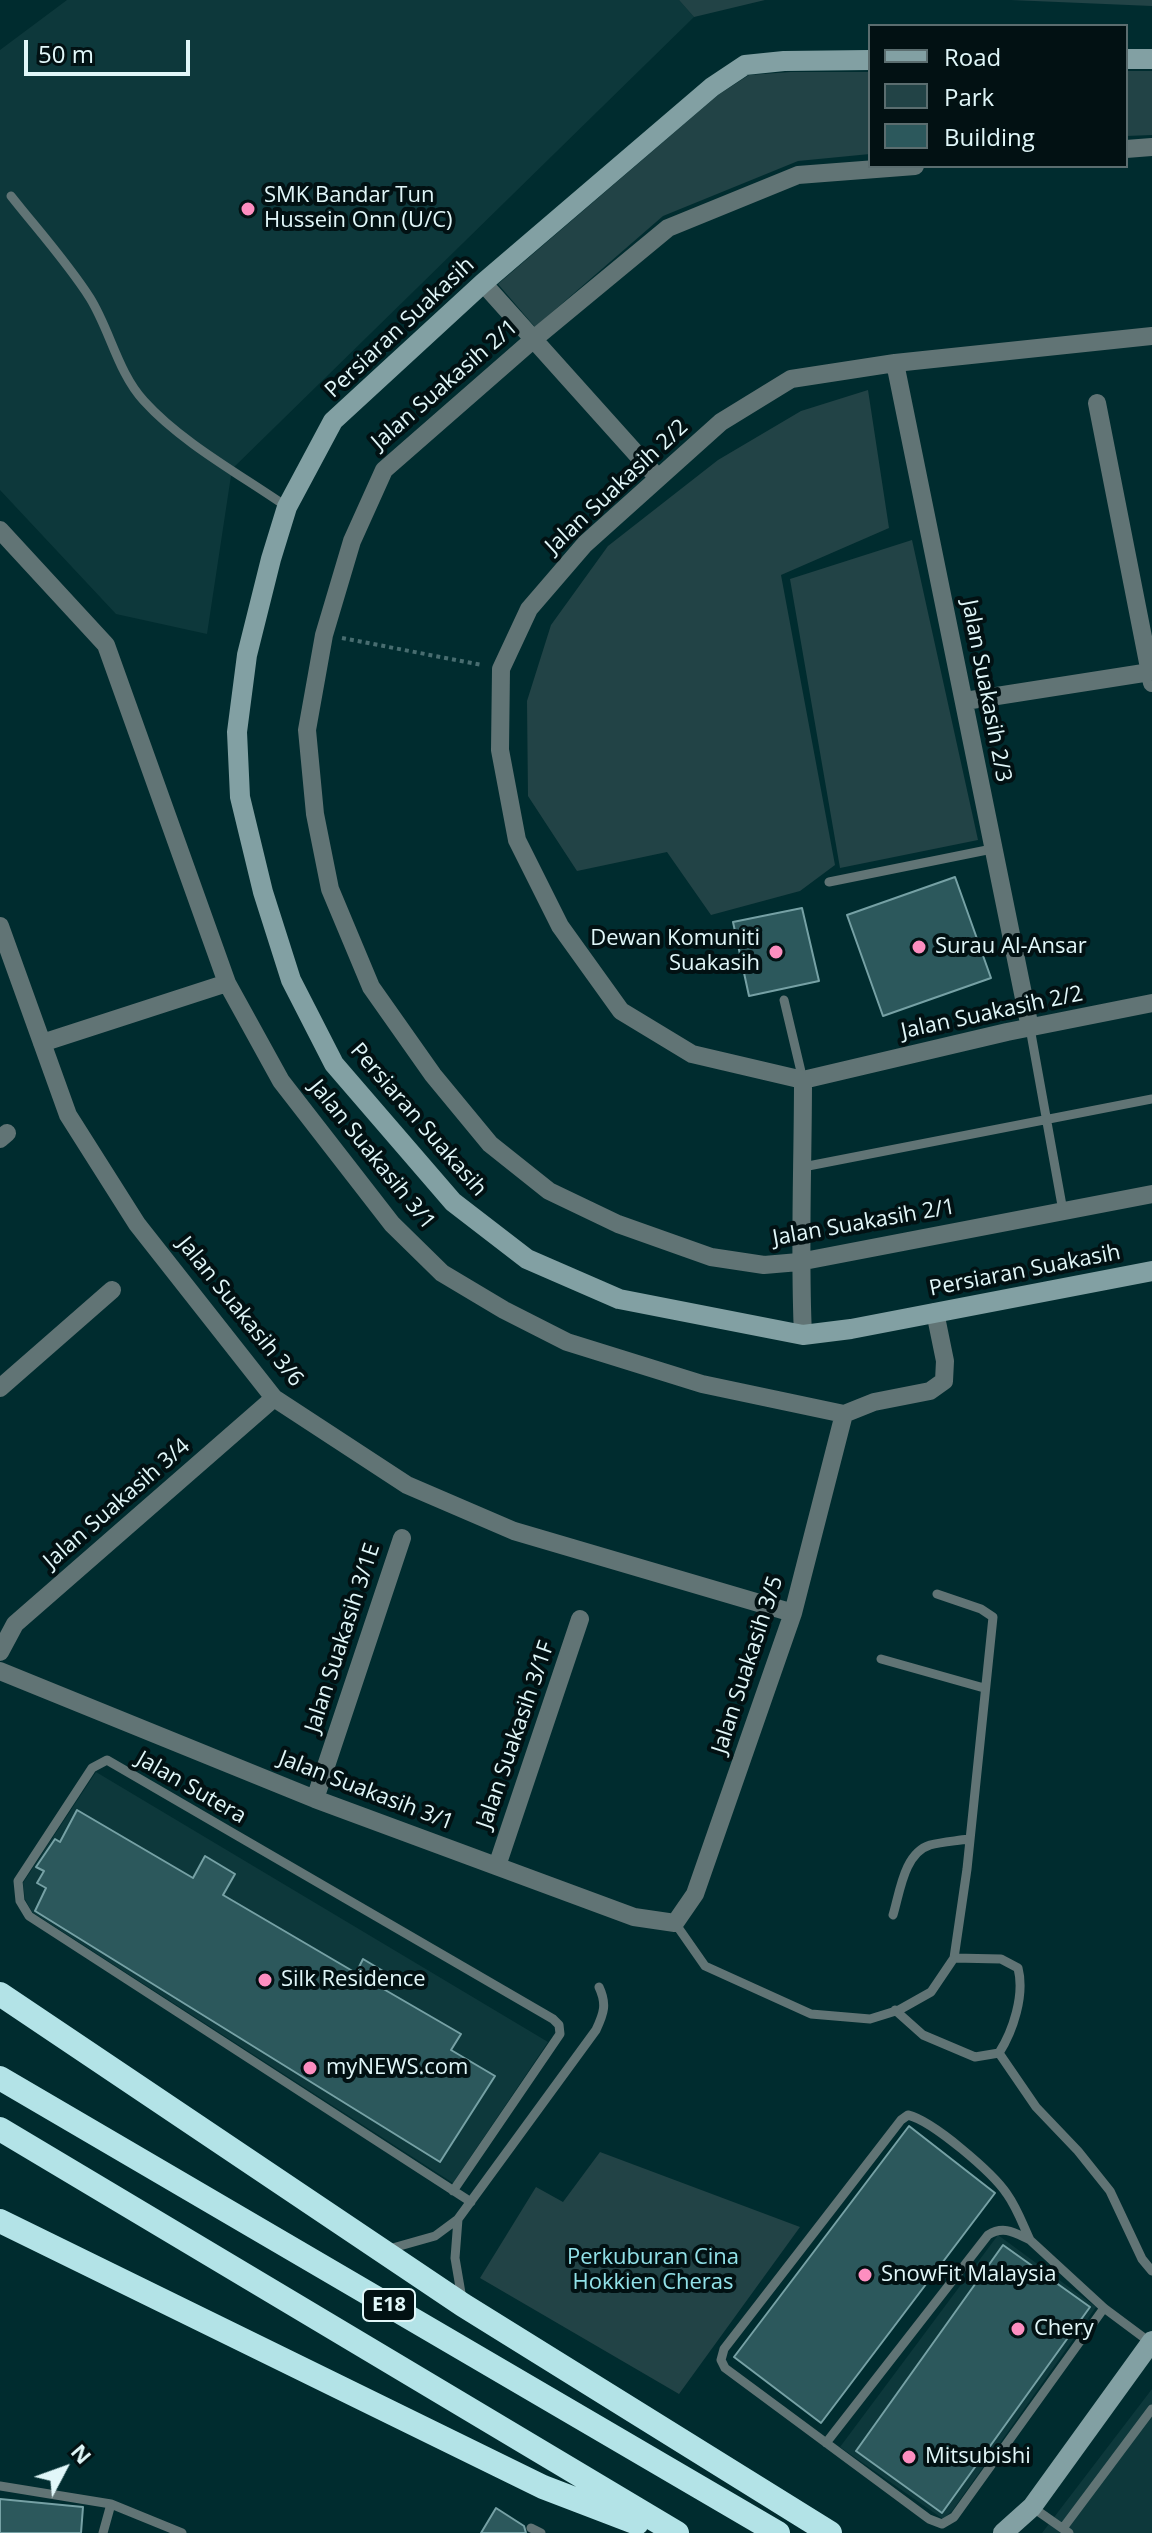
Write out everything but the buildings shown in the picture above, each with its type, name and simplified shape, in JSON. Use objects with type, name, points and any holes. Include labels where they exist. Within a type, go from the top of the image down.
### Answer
[{"type":"highway","points":[[0,1994],[463,2305],[830,2533]]},
{"type":"highway","name":"E18","points":[[0,2078],[778,2533]]},
{"type":"highway","name":"E18","points":[[0,2129],[677,2533]]},
{"type":"highway","points":[[0,2221],[543,2487],[663,2533]]},
{"type":"street","points":[[1128,59],[1152,59]]},
{"type":"street","name":"Persiaran Suakasih","points":[[868,60],[784,61],[745,65],[712,87],[483,283],[333,421],[287,507],[247,655],[237,732],[240,797],[263,892],[291,980],[334,1064],[453,1202],[527,1259],[619,1299],[803,1335],[851,1329],[1152,1271]]},
{"type":"street","points":[[1128,149],[1152,147]]},
{"type":"street","name":"Jalan Suakasih 2/1","points":[[889,168],[798,175],[668,228],[535,338],[384,470],[352,541],[324,635],[307,730],[315,814],[330,889],[371,987],[433,1075],[490,1144],[549,1191],[618,1224],[711,1257],[764,1265],[799,1262],[1152,1194]]},
{"type":"street","points":[[483,283],[658,478]]},
{"type":"street","name":"Jalan Suakasih 2/2","points":[[1152,336],[895,363],[791,379],[721,422],[585,544],[529,609],[501,669],[500,750],[517,840],[560,926],[621,1011],[692,1054],[803,1080],[1152,1003]]},
{"type":"street","name":"Jalan Suakasih 2/3","points":[[895,363],[1030,1028]]},
{"type":"street","points":[[965,701],[1151,677],[1097,403]]},
{"type":"street","name":"Jalan Suakasih 3/1","points":[[0,530],[106,645],[227,983],[281,1081],[392,1224],[442,1273],[504,1310],[567,1342],[702,1384],[844,1414]]},
{"type":"street","name":"Jalan Suakasih 3/6","points":[[0,926],[68,1115],[137,1224],[274,1398],[407,1485],[514,1531],[793,1613]]},
{"type":"street","points":[[42,1043],[227,983]]},
{"type":"street","points":[[803,1080],[799,1262],[803,1335]]},
{"type":"street","points":[[0,1388],[112,1290]]},
{"type":"street","points":[[844,1414],[874,1402],[930,1391],[944,1381],[945,1361],[935,1312]]},
{"type":"street","name":"Jalan Suakasih 3/4","points":[[0,1652],[15,1624],[274,1398]]},
{"type":"street","name":"Jalan Suakasih 3/5","points":[[675,1923],[695,1894],[793,1613],[844,1414]]},
{"type":"street","name":"Jalan Suakasih 3/1E","points":[[315,1799],[402,1538]]},
{"type":"street","name":"Jalan Suakasih 3/1F","points":[[497,1866],[580,1619]]},
{"type":"street","name":"Jalan Suakasih 3/1","points":[[0,1671],[315,1799],[634,1917],[675,1923]]},
{"type":"street","points":[[1003,2533],[1032,2507],[1151,2342]]},
{"type":"street","points":[[1022,2533],[1032,2507]]},
{"type":"lane","points":[[11,196],[89,297],[126,374],[143,400],[170,425],[287,507]]},
{"type":"lane","points":[[829,882],[992,849]]},
{"type":"lane","points":[[784,1000],[803,1080]]},
{"type":"lane","points":[[1030,1028],[1063,1211]]},
{"type":"lane","points":[[803,1167],[1152,1099]]},
{"type":"lane","points":[[675,1923],[705,1966],[811,2014],[870,2019],[931,1992],[954,1958],[993,1632],[993,1617],[981,1609],[937,1594]]},
{"type":"lane","points":[[881,1659],[984,1688]]},
{"type":"lane","name":"Jalan Sutera","points":[[453,2191],[560,2034],[559,2025],[107,1760],[92,1768],[18,1881],[20,1901],[29,1916],[453,2191],[471,2202]]},
{"type":"lane","points":[[893,1915],[907,1869],[915,1855],[928,1846],[968,1839]]},
{"type":"lane","points":[[895,2010],[923,2035],[975,2057],[999,2053],[1011,2034],[1021,1979],[1018,1968],[1001,1959],[954,1958]]},
{"type":"lane","points":[[382,2251],[435,2236],[458,2219],[596,2030],[606,2001],[599,1987]]},
{"type":"lane","points":[[999,2053],[1036,2107],[1078,2151],[1110,2191],[1142,2259],[1152,2271]]},
{"type":"lane","points":[[1030,2240],[1007,2193],[945,2134],[908,2115],[901,2120],[724,2349],[721,2360],[725,2368],[826,2443],[929,2519],[942,2524],[954,2517],[1104,2308]]},
{"type":"lane","points":[[458,2219],[455,2258],[463,2305]]},
{"type":"lane","points":[[826,2443],[988,2235],[998,2229],[1030,2240],[1104,2308],[1151,2342]]},
{"type":"lane","points":[[1032,2507],[1066,2531],[1152,2409]]},
{"type":"lane","points":[[0,2486],[111,2504],[182,2533]]},
{"type":"lane","points":[[103,2533],[111,2504]]},
{"type":"lane","points":[[531,2528],[541,2533]]},
{"type":"path","points":[[324,635],[501,669]]},
{"type":"shaded area","name":"SMK Bandar Tun Hussein Onn (U/C)","points":[[67,0],[679,0],[694,17],[232,469],[207,634],[116,614],[0,490],[0,50]]},
{"type":"shaded area","name":"Silk Residence","points":[[96,1772],[548,2042],[453,2183],[32,1912],[25,1899],[23,1883]]},
{"type":"shaded area","points":[[998,2235],[1096,2307],[952,2511],[943,2519],[840,2447]]},
{"type":"shaded area","points":[[1152,2389],[1152,2533],[1042,2533]]},
{"type":"green space","points":[[679,0],[765,0],[694,17]]},
{"type":"green space","points":[[1011,0],[1152,0],[1152,6]]},
{"type":"green space","points":[[1128,71],[1152,71],[1152,135],[1128,136]]},
{"type":"green space","points":[[868,72],[868,154],[798,161],[663,216],[535,327],[498,284],[718,95],[749,75]]},
{"type":"green space","points":[[868,390],[889,528],[781,575],[835,865],[800,891],[711,915],[667,852],[577,871],[528,796],[527,701],[551,625],[608,546],[718,460],[801,411]]},
{"type":"green space","points":[[912,540],[978,840],[840,868],[790,579]]},
{"type":"green space","name":"Perkuburan Cina Hokkien Cheras","points":[[600,2152],[800,2227],[679,2394],[480,2278],[536,2187],[563,2202]]},
{"type":"place","name":"SMK Bandar Tun Hussein Onn (U/C)","points":[[248,209]]},
{"type":"place","name":"Surau Al-Ansar","points":[[919,947]]},
{"type":"place","name":"Dewan Komuniti Suakasih","points":[[776,952]]},
{"type":"place","name":"Silk Residence","points":[[265,1980]]},
{"type":"place","name":"myNEWS.com","points":[[310,2068]]},
{"type":"place","name":"SnowFit Malaysia","points":[[865,2275]]},
{"type":"place","name":"Chery","points":[[1018,2329]]},
{"type":"place","name":"Mitsubishi","points":[[909,2457]]}]
